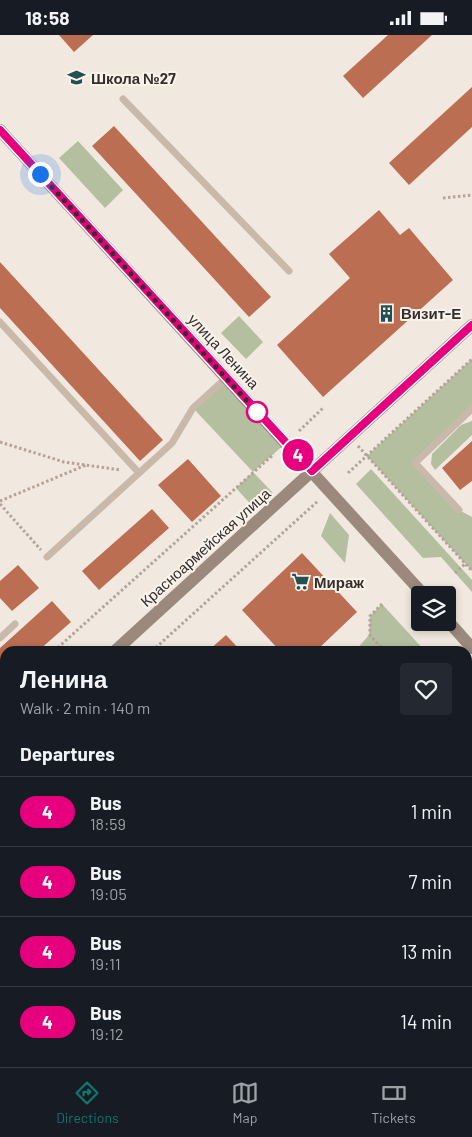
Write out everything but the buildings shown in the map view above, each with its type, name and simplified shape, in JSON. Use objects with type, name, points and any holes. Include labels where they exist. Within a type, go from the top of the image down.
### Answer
[{"type":"main road","name":"улица Ленина","points":[[0,130],[416,586]]},
{"type":"main road","name":"Красноармейская улица","points":[[121,646],[472,325]]},
{"type":"main road","points":[[456,630],[470,646]]},
{"type":"lane","points":[[123,99],[289,271]]},
{"type":"lane","points":[[0,322],[138,473]]},
{"type":"lane","points":[[47,557],[172,443],[193,408],[226,378]]},
{"type":"lane","points":[[459,510],[415,463],[472,409]]},
{"type":"lane","points":[[0,638],[15,625]]},
{"type":"path","points":[[443,198],[472,195]]},
{"type":"path","points":[[348,473],[472,359]]},
{"type":"path","points":[[299,431],[323,408]]},
{"type":"path","points":[[0,442],[64,462],[138,473]]},
{"type":"path","points":[[358,446],[472,571]]},
{"type":"path","points":[[60,646],[274,454]]},
{"type":"path","points":[[47,557],[0,502],[86,465]]},
{"type":"path","points":[[158,646],[318,501]]},
{"type":"path","points":[[455,573],[465,564]]},
{"type":"path","points":[[380,646],[370,635],[370,617],[382,604]]},
{"type":"green space","points":[[78,141],[123,190],[105,208],[59,158]]},
{"type":"green space","points":[[239,316],[263,342],[246,359],[221,333]]},
{"type":"green space","points":[[472,359],[472,409],[415,463],[459,510],[472,517],[472,571],[367,456]]},
{"type":"green space","points":[[226,378],[286,443],[253,472],[193,408]]},
{"type":"green space","points":[[472,421],[472,435],[435,470],[431,464],[432,454],[461,425]]},
{"type":"green space","points":[[371,469],[472,580],[472,592],[441,557],[423,558],[356,484]]},
{"type":"green space","points":[[253,472],[273,493],[255,509],[236,488]]},
{"type":"green space","points":[[330,513],[349,535],[345,563],[321,536]]},
{"type":"green space","points":[[382,604],[420,646],[359,646],[369,635],[370,616]]},
{"type":"bus line","name":"4","points":[[0,130],[312,471],[472,325]]},
{"type":"place","name":"Школа №27","points":[[77,78]]},
{"type":"place","name":"Визит-Е","points":[[387,313]]},
{"type":"place","name":"Мираж","points":[[300,582]]},
{"type":"route","points":[[40,174],[257,412]]}]
